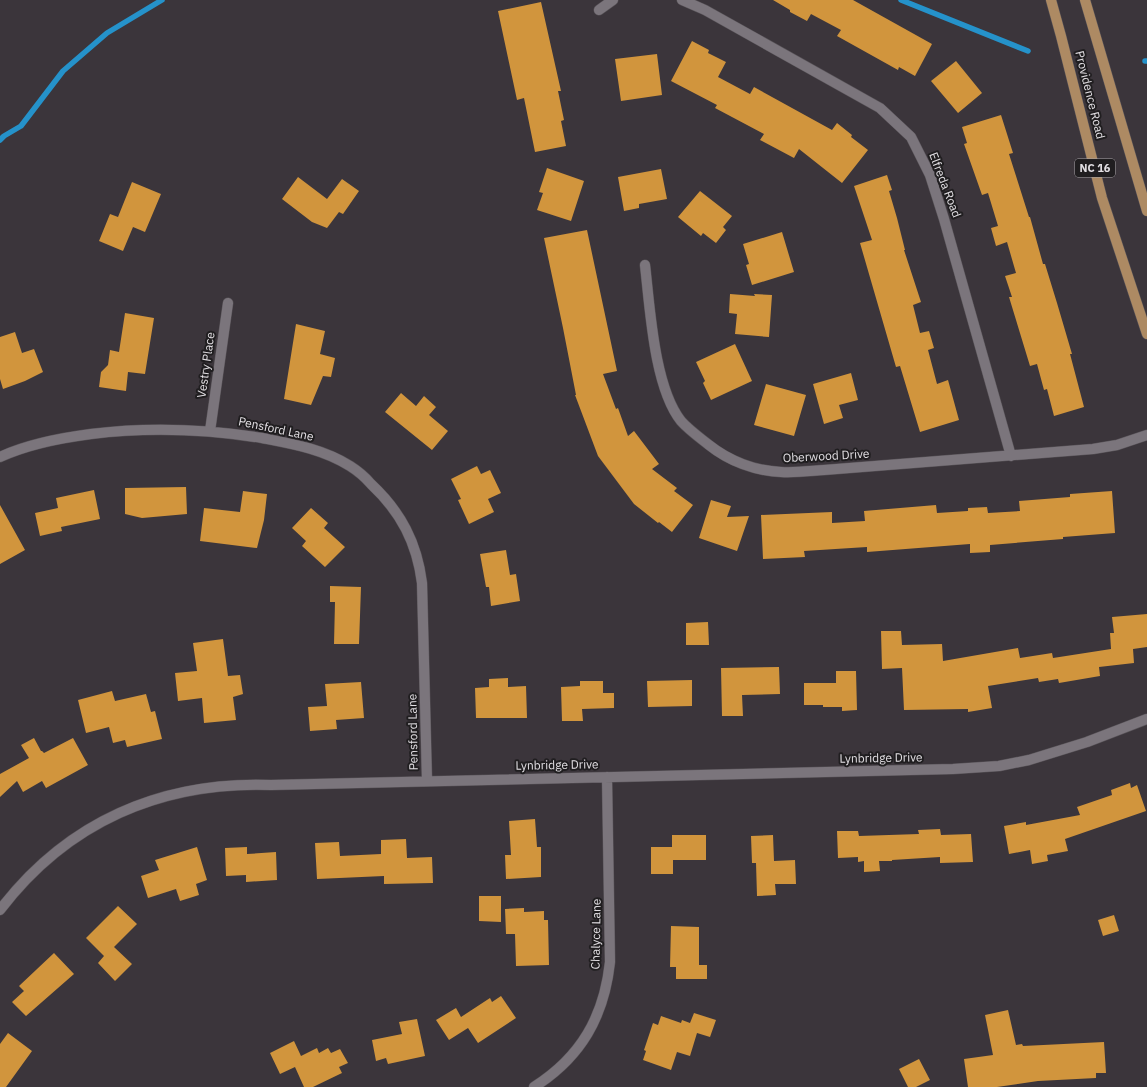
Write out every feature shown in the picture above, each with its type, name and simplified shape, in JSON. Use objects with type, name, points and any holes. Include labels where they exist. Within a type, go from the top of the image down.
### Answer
[{"type":"main road","name":"Providence Road","points":[[1051,0],[1062,36],[1102,198],[1147,334]]},
{"type":"main road","name":"Providence Road","points":[[1085,0],[1147,211]]},
{"type":"street","points":[[599,10],[613,0]]},
{"type":"street","name":"Elfreda Road","points":[[682,0],[706,10],[880,108],[911,137],[930,175],[944,219],[1011,456]]},
{"type":"street","name":"Oberwood Drive","points":[[645,265],[654,341],[661,376],[669,400],[681,420],[717,451],[738,462],[758,469],[781,472],[1093,449],[1147,435]]},
{"type":"street","name":"Vestry Place","points":[[210,431],[228,303]]},
{"type":"street","name":"Pensford Lane","points":[[0,457],[44,442],[110,432],[174,430],[210,431],[231,433],[308,447],[337,459],[361,474],[384,495],[405,526],[416,554],[422,583],[427,781]]},
{"type":"street","name":"Lynbridge Drive","points":[[0,910],[15,890],[37,869],[71,841],[115,814],[153,800],[192,790],[231,785],[953,769],[999,766],[1029,760],[1079,744],[1147,719]]},
{"type":"street","name":"Chalyce Lane","points":[[534,1087],[548,1078],[571,1057],[589,1032],[602,1004],[610,962],[607,777]]},
{"type":"building","points":[[773,0],[853,0],[932,44],[915,76],[899,67],[898,70],[837,36],[841,30],[811,14],[807,21],[790,12],[790,10]]},
{"type":"building","points":[[541,2],[561,91],[558,91],[564,120],[561,121],[566,146],[535,152],[524,98],[517,100],[498,11]]},
{"type":"building","points":[[692,41],[709,50],[708,53],[726,62],[718,77],[750,94],[754,87],[832,130],[837,123],[852,135],[851,137],[868,150],[842,183],[799,149],[794,158],[760,140],[764,134],[715,108],[717,105],[671,81]]},
{"type":"building","points":[[657,54],[662,95],[621,101],[615,59]]},
{"type":"building","points":[[956,61],[982,93],[958,113],[931,81]]},
{"type":"building","points":[[1001,115],[1013,153],[1009,154],[1030,217],[1043,264],[1045,264],[1057,303],[1072,354],[1070,354],[1084,407],[1054,416],[1047,389],[1044,390],[1037,364],[1030,366],[1009,297],[1012,297],[1005,276],[1016,273],[1007,242],[996,246],[991,228],[998,226],[988,193],[982,195],[964,144],[967,143],[962,127]]},
{"type":"building","points":[[547,168],[584,181],[571,221],[537,210],[543,193],[539,192]]},
{"type":"building","points":[[661,169],[667,199],[639,204],[639,208],[624,211],[618,177]]},
{"type":"building","points":[[887,175],[892,190],[889,191],[904,250],[921,302],[913,305],[920,333],[929,331],[934,348],[928,350],[937,384],[948,380],[959,420],[920,432],[900,366],[896,367],[860,243],[872,240],[854,186]]},
{"type":"building","points":[[298,177],[327,199],[342,179],[359,191],[343,214],[339,212],[327,228],[312,222],[282,199]]},
{"type":"building","points":[[132,182],[161,194],[145,232],[133,227],[123,251],[99,241],[110,214],[118,217]]},
{"type":"building","points":[[700,191],[732,216],[723,227],[726,230],[716,243],[703,233],[701,236],[678,217]]},
{"type":"building","points":[[587,230],[617,371],[603,374],[616,409],[618,408],[628,436],[634,431],[659,464],[652,469],[677,488],[674,491],[693,505],[672,532],[634,504],[598,456],[575,395],[563,328],[544,238]]},
{"type":"building","points":[[782,232],[794,272],[752,285],[746,265],[749,264],[743,244]]},
{"type":"building","points":[[730,294],[755,296],[754,294],[772,295],[769,337],[735,334],[737,314],[729,313]]},
{"type":"building","points":[[125,313],[154,318],[145,374],[128,372],[126,391],[99,387],[101,372],[108,365],[110,350],[119,352]]},
{"type":"building","points":[[296,324],[325,331],[320,354],[335,358],[331,377],[323,376],[311,405],[284,399]]},
{"type":"building","points":[[15,332],[22,353],[34,349],[43,372],[25,381],[3,389],[0,379],[0,337]]},
{"type":"building","points":[[735,344],[752,381],[711,400],[703,383],[705,381],[696,362]]},
{"type":"building","points":[[851,373],[858,400],[839,405],[843,418],[824,424],[813,384]]},
{"type":"building","points":[[766,384],[806,395],[794,436],[754,425]]},
{"type":"building","points":[[401,393],[416,406],[424,396],[436,407],[429,415],[448,431],[432,450],[385,412]]},
{"type":"building","points":[[477,466],[481,474],[490,470],[501,493],[488,499],[494,512],[469,524],[458,500],[461,499],[451,479]]},
{"type":"building","points":[[186,487],[187,514],[142,518],[125,514],[125,488]]},
{"type":"building","points":[[94,490],[100,519],[61,527],[62,531],[40,536],[35,513],[58,508],[56,498]]},
{"type":"building","points":[[243,491],[267,494],[264,520],[257,548],[200,541],[204,508],[240,512]]},
{"type":"building","points":[[1112,491],[1115,533],[990,545],[990,552],[970,553],[970,544],[867,552],[867,547],[804,551],[805,557],[763,559],[761,515],[832,512],[832,523],[865,521],[864,511],[936,505],[937,513],[968,511],[968,508],[987,507],[988,513],[1020,511],[1019,501],[1070,497],[1070,494]]},
{"type":"building","points":[[711,500],[731,506],[727,517],[749,516],[737,551],[699,538]]},
{"type":"building","points":[[0,505],[25,550],[0,564]]},
{"type":"building","points":[[311,508],[328,523],[324,528],[345,547],[325,567],[302,546],[306,541],[292,528]]},
{"type":"building","points":[[506,550],[510,575],[516,574],[520,601],[491,606],[489,587],[486,587],[480,554]]},
{"type":"building","points":[[330,586],[361,587],[359,644],[334,644],[335,602],[330,602]]},
{"type":"building","points":[[1147,614],[1147,647],[1133,649],[1134,663],[1099,667],[1100,676],[1059,683],[1058,679],[1039,682],[1038,678],[988,686],[992,708],[968,712],[968,709],[904,710],[902,668],[882,669],[881,631],[901,631],[902,645],[942,644],[943,661],[1018,648],[1020,658],[1052,653],[1053,658],[1111,649],[1110,633],[1114,633],[1112,617]]},
{"type":"building","points":[[708,622],[709,645],[686,645],[686,623]]},
{"type":"building","points":[[223,639],[228,676],[240,675],[243,694],[233,697],[236,720],[204,723],[202,698],[178,701],[175,673],[197,671],[193,643]]},
{"type":"building","points":[[779,667],[780,694],[742,695],[743,716],[722,716],[721,668]]},
{"type":"building","points":[[836,671],[856,671],[857,710],[842,711],[842,707],[804,705],[804,683],[836,683]]},
{"type":"building","points":[[508,678],[508,687],[526,686],[527,718],[476,718],[475,688],[489,687],[489,679]]},
{"type":"building","points":[[692,680],[692,706],[648,707],[647,681]]},
{"type":"building","points":[[580,681],[603,681],[603,693],[614,693],[614,708],[582,709],[583,721],[562,721],[561,687],[580,686]]},
{"type":"building","points":[[361,682],[364,718],[336,720],[337,729],[310,731],[308,707],[327,706],[325,684]]},
{"type":"building","points":[[112,691],[115,701],[146,694],[151,712],[155,711],[162,739],[127,747],[125,740],[113,743],[109,727],[86,733],[78,700]]},
{"type":"building","points":[[34,738],[41,751],[44,753],[73,738],[88,765],[46,788],[42,781],[23,792],[17,781],[0,797],[0,774],[29,758],[21,745]]},
{"type":"building","points":[[1130,783],[1131,788],[1137,785],[1146,811],[1065,839],[1068,851],[1047,855],[1048,861],[1032,864],[1030,850],[1009,854],[1004,826],[1026,822],[1026,825],[1080,815],[1077,807],[1112,795],[1111,790]]},
{"type":"building","points":[[535,819],[537,847],[541,847],[541,877],[506,879],[505,855],[511,855],[509,821]]},
{"type":"building","points":[[940,829],[941,835],[971,834],[973,862],[940,863],[940,857],[879,861],[880,871],[864,872],[864,861],[858,862],[858,857],[838,858],[837,831],[858,831],[859,836],[919,834],[918,830]]},
{"type":"building","points":[[672,835],[706,835],[706,860],[673,860],[673,874],[651,874],[651,847],[672,847]]},
{"type":"building","points":[[773,835],[774,861],[795,860],[796,884],[775,884],[776,895],[757,896],[756,863],[752,863],[751,836]]},
{"type":"building","points":[[406,839],[407,858],[432,857],[433,883],[384,884],[384,876],[317,879],[315,843],[339,842],[340,856],[381,854],[381,840]]},
{"type":"building","points":[[197,847],[207,880],[196,884],[199,895],[180,901],[176,889],[148,898],[141,876],[159,870],[155,860]]},
{"type":"building","points":[[247,847],[247,854],[276,852],[277,880],[246,882],[246,875],[226,876],[225,848]]},
{"type":"building","points":[[479,896],[501,896],[501,922],[479,921]]},
{"type":"building","points":[[118,906],[137,924],[114,947],[132,964],[115,981],[98,963],[104,956],[86,938]]},
{"type":"building","points":[[524,908],[524,912],[544,911],[544,920],[548,920],[549,965],[516,966],[515,934],[506,934],[505,909]]},
{"type":"building","points":[[1114,915],[1119,931],[1103,936],[1098,920]]},
{"type":"building","points":[[671,926],[699,927],[699,965],[707,965],[707,979],[676,979],[676,967],[670,967]]},
{"type":"building","points":[[54,953],[74,974],[26,1016],[12,1002],[24,991],[19,986]]},
{"type":"building","points":[[501,996],[516,1018],[478,1043],[468,1028],[449,1040],[436,1020],[456,1008],[461,1017],[490,998],[492,1002]]},
{"type":"building","points":[[1008,1010],[1016,1045],[1022,1044],[1023,1046],[1104,1042],[1106,1073],[1096,1073],[1096,1078],[1038,1081],[997,1087],[968,1087],[964,1059],[993,1055],[985,1015]]},
{"type":"building","points":[[694,1013],[716,1020],[710,1037],[697,1033],[690,1056],[677,1052],[671,1070],[643,1060],[646,1051],[644,1050],[653,1023],[658,1025],[661,1016],[681,1023],[682,1020],[690,1023]]},
{"type":"building","points":[[417,1019],[425,1056],[388,1064],[386,1058],[376,1061],[372,1040],[402,1034],[399,1022]]},
{"type":"building","points":[[8,1033],[32,1051],[6,1087],[0,1087],[0,1044]]},
{"type":"building","points":[[294,1041],[301,1056],[317,1048],[319,1053],[328,1048],[331,1053],[340,1049],[348,1063],[339,1067],[342,1073],[313,1087],[304,1087],[295,1067],[280,1074],[270,1053]]},
{"type":"building","points":[[919,1059],[930,1080],[916,1087],[908,1087],[899,1069]]},
{"type":"waterway","points":[[0,140],[21,126],[63,71],[107,33],[162,0]]},
{"type":"waterway","points":[[901,0],[1028,51]]}]
